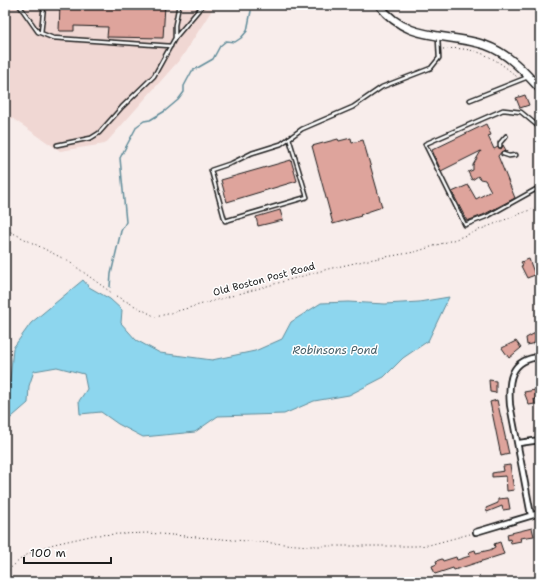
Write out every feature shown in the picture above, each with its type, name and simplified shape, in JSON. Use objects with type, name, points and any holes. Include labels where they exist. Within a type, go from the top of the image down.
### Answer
[{"type":"main road","points":[[379,5],[396,22],[415,32],[438,38],[466,40],[502,53],[517,64],[540,88]]},
{"type":"street","points":[[531,515],[519,443],[510,405],[509,388],[512,374],[518,365],[527,359],[540,357]]},
{"type":"street","points":[[519,443],[540,440]]},
{"type":"street","points":[[476,532],[531,515],[540,514]]},
{"type":"lane","points":[[19,5],[41,33],[53,38],[171,46]]},
{"type":"lane","points":[[41,33],[44,5]]},
{"type":"lane","points":[[175,38],[175,25],[179,5]]},
{"type":"lane","points":[[57,145],[92,138],[99,134],[122,107],[154,76],[175,38],[203,5]]},
{"type":"lane","points":[[288,138],[307,197],[225,221],[211,170],[252,153],[280,144],[288,138],[302,129],[353,107],[382,87],[431,68],[436,63],[440,49],[438,38]]},
{"type":"lane","points":[[470,100],[529,77]]},
{"type":"lane","points":[[540,128],[521,112],[503,110],[425,144],[465,225],[488,216],[540,187]]},
{"type":"lane","points":[[500,146],[500,143],[506,136]]},
{"type":"lane","points":[[503,154],[509,156],[516,155]]},
{"type":"path","points":[[440,49],[460,48],[479,52],[500,62],[520,80]]},
{"type":"path","name":"Old Boston Post Road","points":[[7,230],[68,261],[116,296],[156,316],[328,269],[415,252],[456,239],[540,206]]},
{"type":"path","points":[[5,573],[22,558],[35,550],[54,544],[95,535],[146,533],[309,546],[416,546],[429,545],[476,532]]},
{"type":"shaded area","points":[[5,5],[215,5],[182,57],[105,144],[60,151],[6,114]]},
{"type":"water","name":"Robinsons Pond","points":[[83,280],[89,287],[110,299],[122,310],[121,323],[136,340],[160,353],[212,360],[255,351],[282,339],[291,322],[321,303],[348,302],[385,304],[419,302],[449,297],[428,341],[403,358],[384,377],[349,395],[314,401],[284,414],[218,416],[195,432],[143,437],[118,424],[101,412],[80,414],[79,401],[87,389],[84,374],[57,367],[34,371],[29,386],[28,403],[5,423],[5,398],[9,391],[13,348],[31,323]]},
{"type":"building","points":[[60,5],[165,5],[163,38],[107,37],[108,27],[74,26],[74,31],[59,31]]},
{"type":"building","points":[[525,95],[529,105],[520,108],[516,98]]},
{"type":"building","points":[[486,124],[491,135],[488,136],[494,149],[498,147],[501,149],[503,145],[507,152],[502,151],[498,156],[515,198],[483,215],[467,221],[452,192],[468,185],[476,199],[491,191],[485,180],[480,179],[478,176],[472,180],[468,172],[473,170],[473,165],[481,151],[441,171],[432,150]]},
{"type":"building","points":[[351,138],[352,143],[363,140],[382,207],[364,213],[360,215],[361,216],[333,224],[312,146],[338,139],[339,141]]},
{"type":"building","points":[[291,160],[297,181],[227,202],[221,180]]},
{"type":"building","points":[[280,210],[283,220],[258,226],[256,217]]},
{"type":"building","points":[[529,259],[535,275],[527,278],[521,266],[523,265],[521,262]]},
{"type":"building","points":[[537,332],[539,340],[535,341],[535,343],[527,345],[526,338]]},
{"type":"building","points":[[516,341],[521,348],[509,358],[502,348]]},
{"type":"building","points":[[489,380],[496,381],[496,393],[490,392]]},
{"type":"building","points":[[535,390],[537,399],[534,399],[535,404],[529,405],[524,392]]},
{"type":"building","points":[[497,400],[509,454],[501,456],[490,402]]},
{"type":"building","points":[[510,465],[514,490],[507,491],[506,476],[492,477],[492,473],[504,471],[503,466]]},
{"type":"building","points":[[508,498],[510,509],[503,510],[502,506],[487,512],[486,508],[498,503],[498,499]]},
{"type":"building","points":[[532,528],[534,536],[520,538],[521,541],[511,543],[510,539],[508,540],[507,534]]},
{"type":"building","points":[[500,542],[504,554],[454,570],[453,568],[435,574],[432,566],[437,564],[436,561],[442,559],[443,561],[456,557],[457,560],[470,556],[469,552],[475,550],[476,553],[490,550],[495,547],[494,544]]},
{"type":"waterway","points":[[110,287],[111,274],[121,231],[126,222],[120,158],[137,126],[165,111],[178,100],[184,92],[184,86],[192,71],[213,59],[220,46],[226,41],[235,42],[241,38],[247,31],[251,11]]}]
